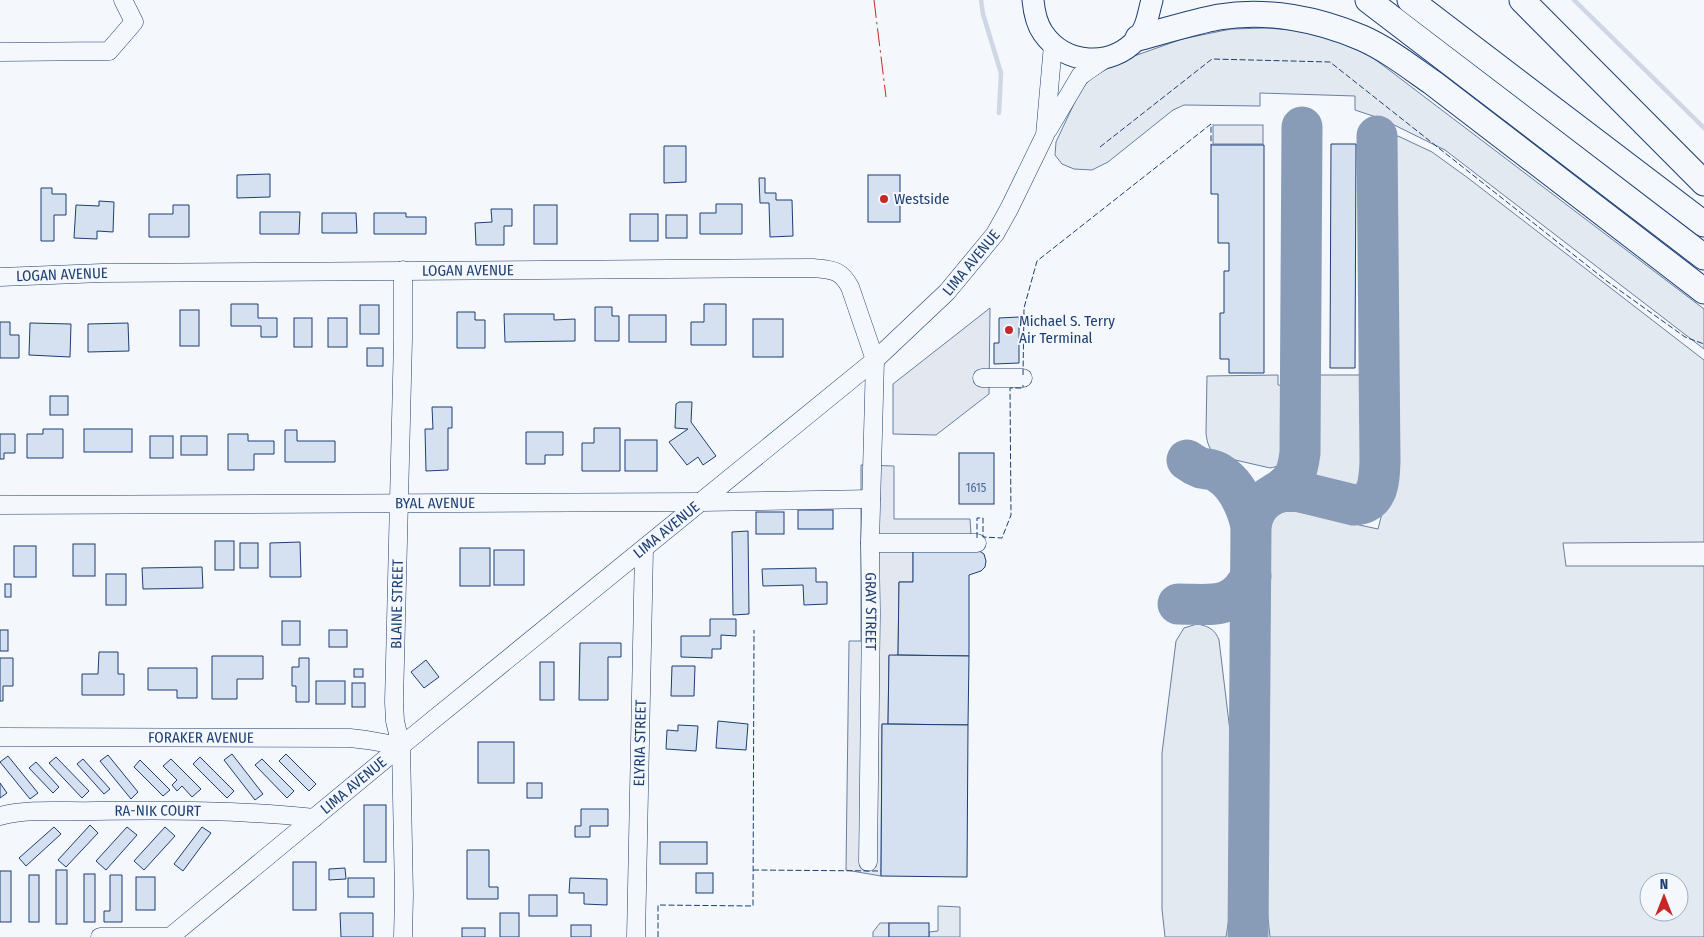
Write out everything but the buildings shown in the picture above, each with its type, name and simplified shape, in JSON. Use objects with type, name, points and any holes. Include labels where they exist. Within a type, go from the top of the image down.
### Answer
[{"type":"highway","points":[[1368,0],[1704,256]]},
{"type":"highway","points":[[1410,0],[1704,224]]},
{"type":"highway","points":[[1522,0],[1704,183]]},
{"type":"highway","points":[[1138,38],[1221,17],[1255,14],[1287,16],[1325,24],[1362,38],[1390,53],[1433,83],[1704,291]]},
{"type":"main road","points":[[1033,0],[1035,16],[1042,32],[1053,45],[1070,55],[1088,60],[1106,58],[1124,51],[1138,38],[1148,21],[1152,0]]},
{"type":"street","points":[[0,52],[109,51],[134,22],[123,0]]},
{"type":"street","name":"LIMA AVENUE","points":[[171,937],[401,746],[875,360],[947,292],[995,234],[1045,135],[1053,45]]},
{"type":"street","points":[[1045,135],[1080,76],[1106,58]]},
{"type":"street","name":"LOGAN AVENUE","points":[[0,276],[403,270],[794,268],[828,270],[837,271],[845,278],[875,360]]},
{"type":"street","name":"BLAINE STREET","points":[[403,270],[394,702],[395,721],[401,746],[403,937]]},
{"type":"street","name":"GRAY STREET","points":[[868,862],[870,543],[875,360]]},
{"type":"street","points":[[982,378],[1023,378]]},
{"type":"street","name":"BYAL AVENUE","points":[[0,505],[702,502],[871,499]]},
{"type":"street","points":[[870,543],[977,543]]},
{"type":"street","name":"ELYRIA STREET","points":[[636,937],[644,549]]},
{"type":"street","name":"FORAKER AVENUE","points":[[0,737],[350,738],[401,746]]},
{"type":"street","name":"RA-NIK COURT","points":[[0,816],[25,812],[138,811],[263,812],[314,818]]},
{"type":"street","points":[[100,937],[171,937]]},
{"type":"shaded area","points":[[1266,28],[1304,31],[1334,39],[1368,54],[1704,309],[1704,349],[1445,150],[1382,119],[1355,110],[1355,96],[1260,93],[1260,106],[1184,105],[1173,110],[1108,162],[1092,170],[1074,169],[1062,164],[1055,155],[1056,142],[1080,91],[1091,78],[1123,60],[1182,39],[1231,29]]},
{"type":"shaded area","points":[[1213,125],[1263,125],[1263,144],[1213,144]]},
{"type":"shaded area","points":[[1398,136],[1432,152],[1704,360],[1704,542],[1563,543],[1566,566],[1704,566],[1704,937],[1270,937],[1267,908],[1268,522],[1275,514],[1290,510],[1378,529],[1389,486],[1391,146],[1394,139]]},
{"type":"shaded area","points":[[990,308],[989,394],[936,435],[893,434],[893,384]]},
{"type":"shaded area","points":[[1278,375],[1278,385],[1289,386],[1290,435],[1288,453],[1285,460],[1280,465],[1270,468],[1215,454],[1209,446],[1206,433],[1207,376]]},
{"type":"shaded area","points":[[1309,375],[1367,375],[1368,482],[1365,488],[1362,489],[1321,480],[1309,468]]},
{"type":"shaded area","points":[[861,465],[894,466],[894,519],[970,519],[972,550],[913,550],[913,582],[899,582],[898,655],[889,656],[888,724],[882,724],[881,876],[846,870],[849,641],[861,641]]},
{"type":"shaded area","points":[[1197,624],[1211,629],[1219,640],[1232,748],[1231,906],[1226,937],[1165,937],[1162,909],[1162,753],[1176,641],[1184,628]]},
{"type":"shaded area","points":[[938,906],[960,907],[960,937],[929,937],[929,932],[938,931]]},
{"type":"shaded area","points":[[880,923],[889,923],[889,937],[873,937],[873,932]]},
{"type":"waterway","points":[[981,0],[983,14],[1001,73],[999,113]]},
{"type":"waterway","points":[[1574,0],[1704,128]]},
{"type":"taxiway","points":[[1248,937],[1251,525],[1254,514],[1259,506],[1283,489],[1294,476],[1300,456],[1302,127]]},
{"type":"taxiway","points":[[1276,493],[1293,490],[1354,505],[1362,503],[1373,496],[1378,484],[1380,462],[1377,136]]},
{"type":"taxiway","points":[[1187,460],[1201,468],[1217,472],[1231,483],[1243,503],[1251,525]]},
{"type":"taxiway","points":[[1178,604],[1211,604],[1229,600],[1237,595],[1251,576]]},
{"type":"fence","points":[[1100,147],[1212,59],[1330,62],[1608,282],[1685,337],[1704,344]]},
{"type":"fence","points":[[1023,375],[1024,308],[1037,261],[1211,124],[1211,145]]},
{"type":"fence","points":[[977,538],[977,518],[983,518],[983,537],[1002,538],[1011,515],[1010,388],[1023,388],[1023,385]]},
{"type":"fence","points":[[658,937],[658,905],[753,906],[754,630]]},
{"type":"fence","points":[[753,870],[881,871]]},
{"type":"power","points":[[874,0],[886,97]]},
{"type":"place","name":"Westside","points":[[884,199]]},
{"type":"place","name":"Michael S. Terry Air Terminal","points":[[1009,330]]}]
